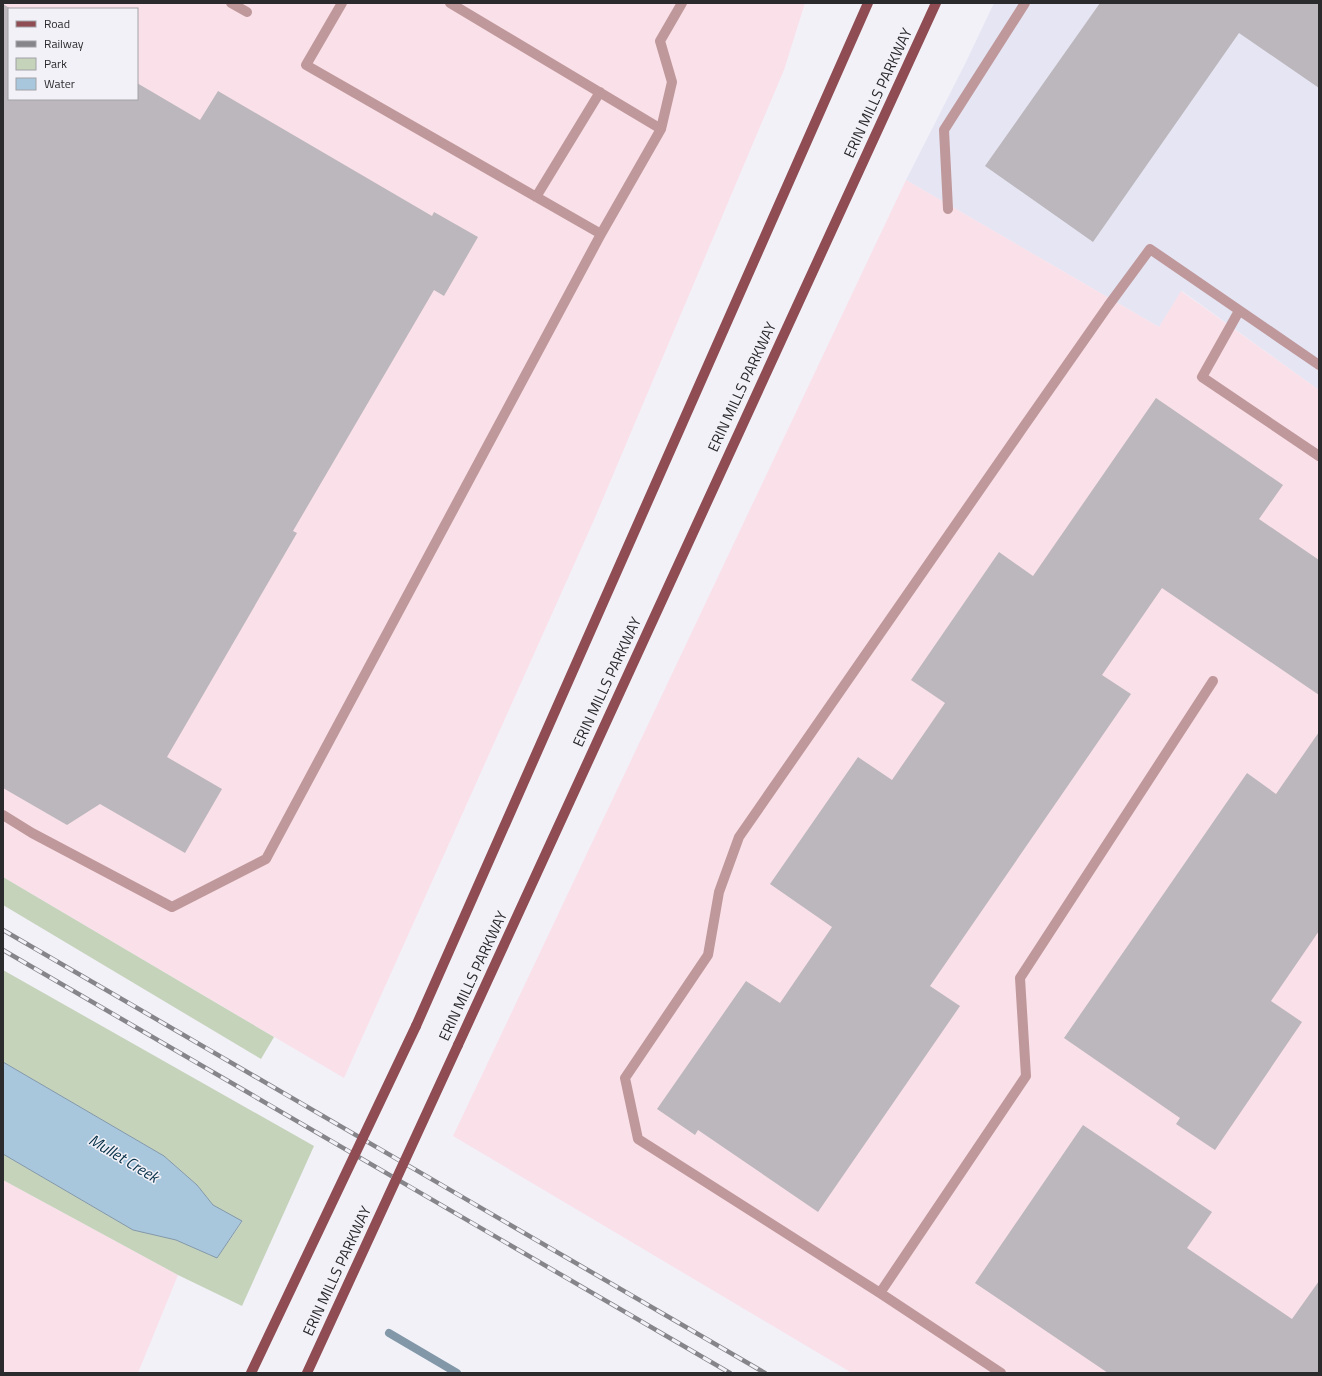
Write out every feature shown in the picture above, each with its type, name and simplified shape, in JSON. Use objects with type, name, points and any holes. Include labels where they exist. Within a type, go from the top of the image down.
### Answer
[{"type":"main road","name":"ERIN MILLS PARKWAY","points":[[251,1373],[416,1026],[868,3]]},
{"type":"main road","name":"ERIN MILLS PARKWAY","points":[[307,1373],[936,3]]},
{"type":"lane","points":[[231,3],[247,12]]},
{"type":"lane","points":[[342,3],[306,65],[601,234]]},
{"type":"lane","points":[[450,3],[661,129]]},
{"type":"lane","points":[[3,815],[32,833],[172,908],[266,859],[601,234],[661,129],[672,82],[660,41],[682,3]]},
{"type":"lane","points":[[948,209],[944,130],[1026,3]]},
{"type":"lane","points":[[536,197],[600,92]]},
{"type":"lane","points":[[1000,1373],[880,1293],[638,1139],[625,1078],[708,955],[719,892],[739,837],[1108,306],[1150,249],[1319,366]]},
{"type":"lane","points":[[1239,311],[1202,377],[1319,456]]},
{"type":"lane","points":[[880,1293],[1026,1076],[1020,978],[1213,681]]},
{"type":"shaded area","points":[[3,3],[805,3],[784,70],[594,520],[344,1078],[3,877]]},
{"type":"shaded area","points":[[994,3],[1319,3],[1319,390],[1182,291],[1159,327],[906,180]]},
{"type":"shaded area","points":[[906,180],[1159,327],[1181,291],[1319,390],[1319,1373],[852,1373],[453,1136]]},
{"type":"shaded area","points":[[3,1180],[178,1275],[138,1373],[3,1373]]},
{"type":"green space","points":[[3,877],[274,1037],[261,1059],[3,905]]},
{"type":"green space","points":[[3,970],[314,1146],[242,1306],[178,1275],[3,1180],[3,1154],[133,1230],[176,1240],[217,1258],[242,1222],[213,1205],[197,1185],[164,1156],[3,1062]]},
{"type":"water","points":[[3,1062],[164,1156],[197,1185],[213,1205],[242,1221],[217,1258],[176,1240],[133,1230],[3,1154]]},
{"type":"building","points":[[1100,3],[1319,3],[1319,88],[1239,33],[1093,242],[985,166]]},
{"type":"building","points":[[3,4],[9,8],[8,8],[8,100],[138,100],[138,84],[200,120],[218,91],[432,216],[434,212],[478,237],[444,296],[434,290],[293,531],[297,533],[167,757],[222,789],[185,853],[100,804],[67,825],[3,788]]},
{"type":"building","points":[[1156,398],[1283,485],[1259,519],[1319,560],[1319,695],[1162,588],[1102,675],[1131,694],[930,986],[960,1006],[818,1212],[698,1130],[695,1135],[657,1109],[746,981],[780,1003],[832,927],[770,884],[858,757],[892,780],[945,703],[911,680],[999,552],[1033,576]]},
{"type":"building","points":[[1319,732],[1319,931],[1271,1001],[1302,1022],[1215,1150],[1176,1124],[1180,1118],[1064,1038],[1247,773],[1276,794]]},
{"type":"building","points":[[1083,1125],[1212,1212],[1187,1248],[1292,1319],[1319,1281],[1319,1373],[1108,1373],[975,1283]]},
{"type":"waterway","name":"Mullet Creek","points":[[389,1333],[457,1373]]},
{"type":"railway","points":[[3,930],[765,1373]]},
{"type":"railway","points":[[3,950],[730,1373]]}]
